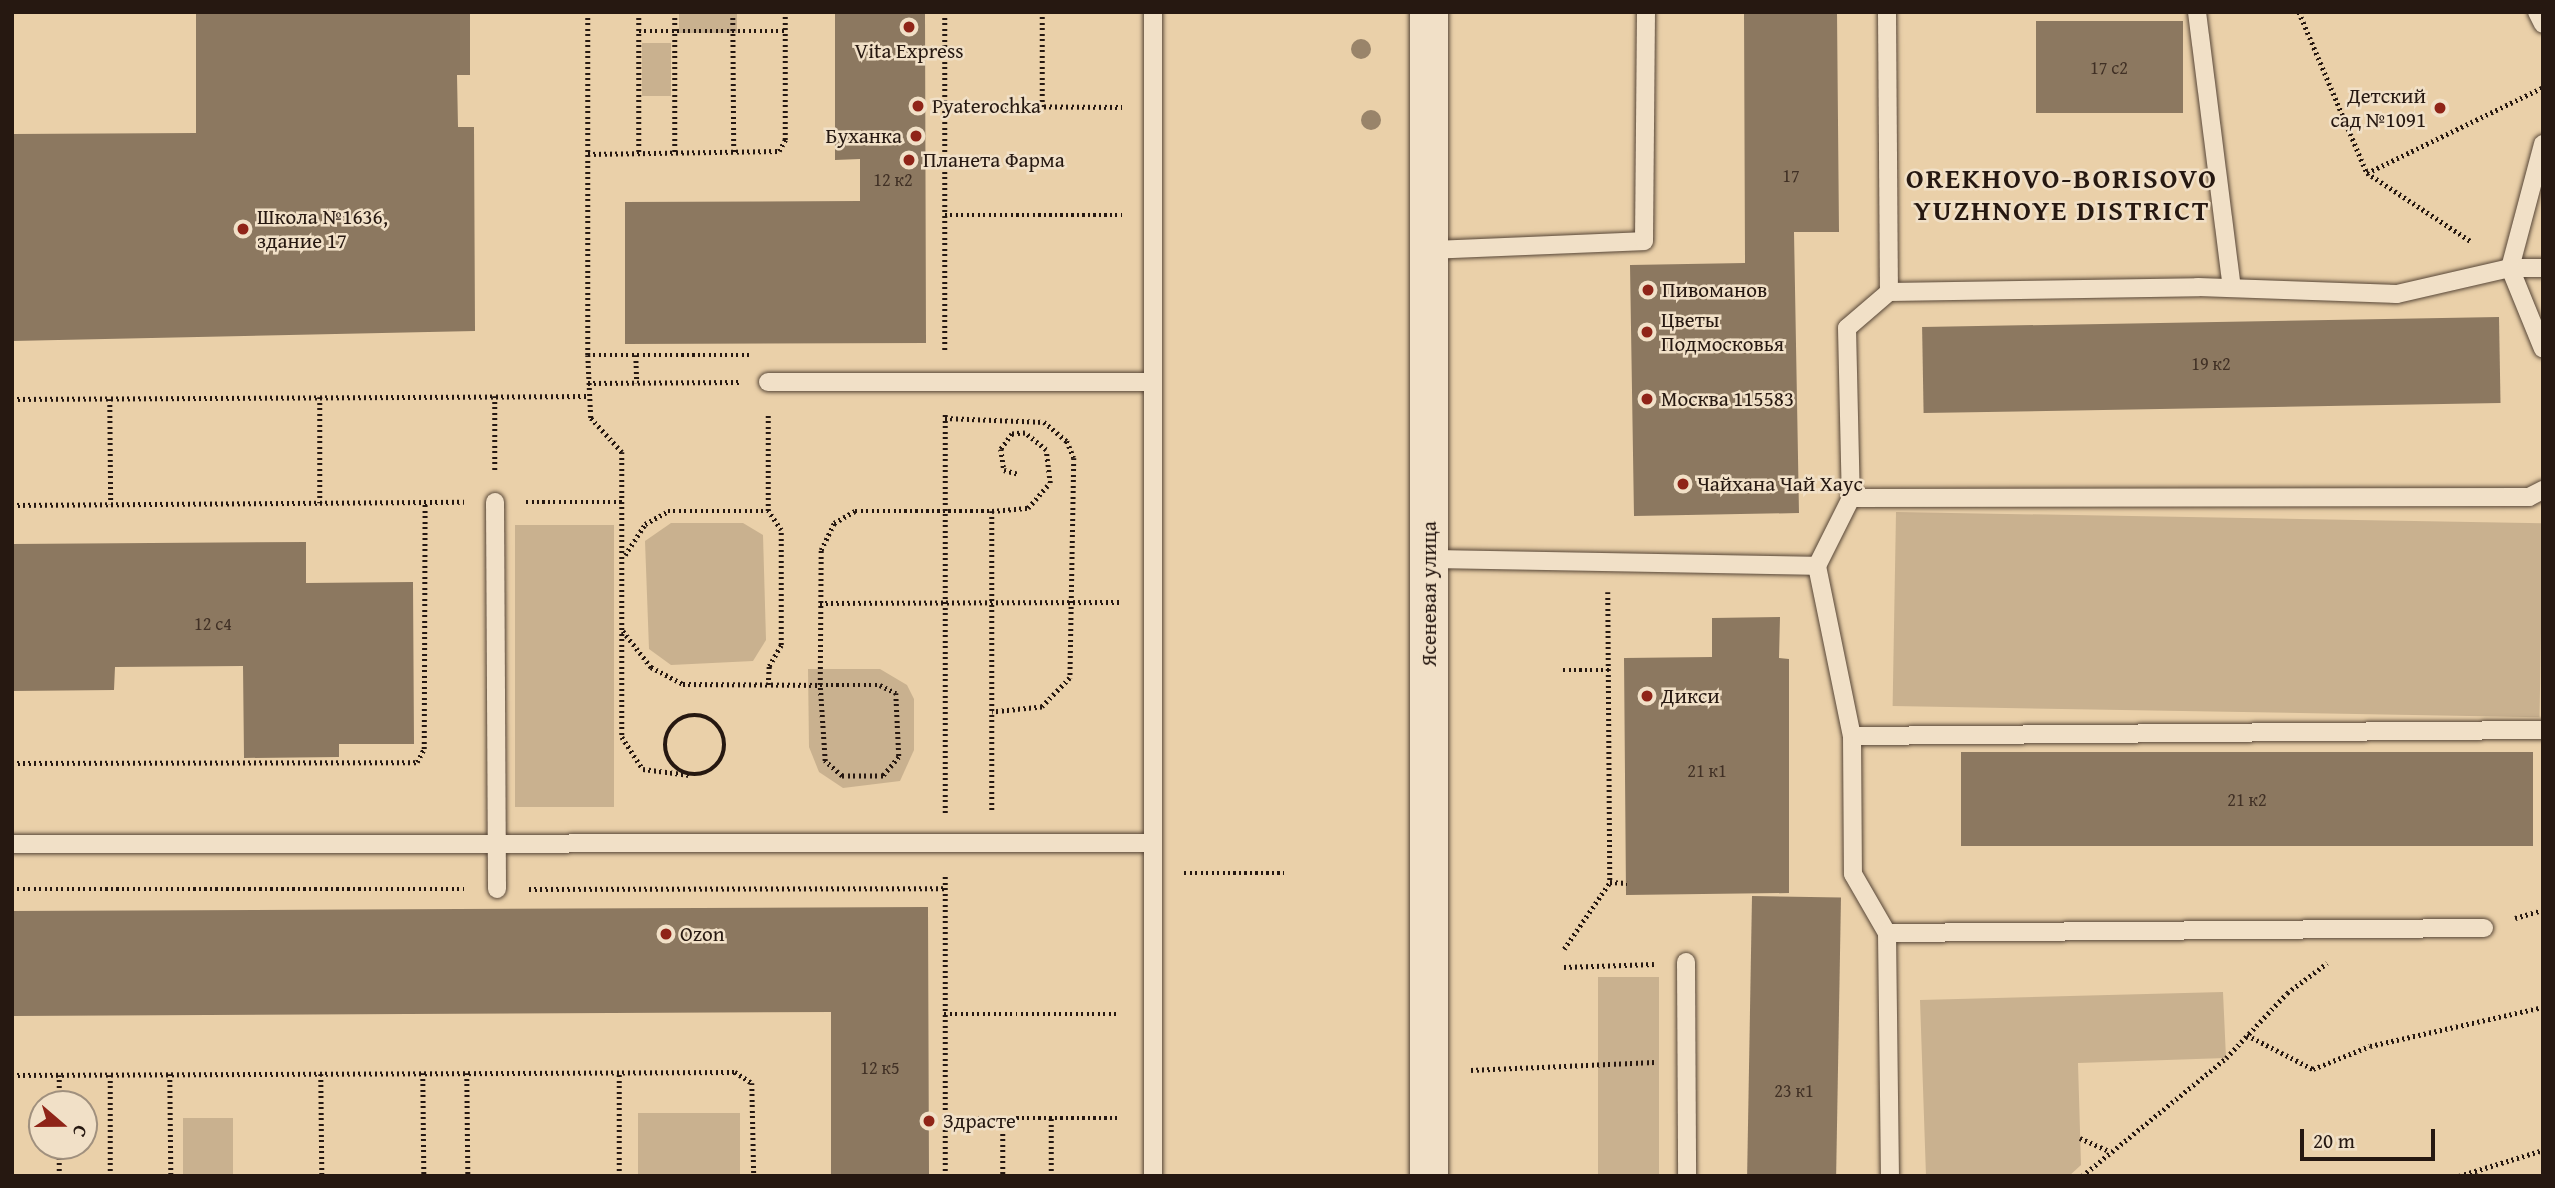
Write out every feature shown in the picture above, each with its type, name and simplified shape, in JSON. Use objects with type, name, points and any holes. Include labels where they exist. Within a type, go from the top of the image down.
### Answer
[{"type":"main road","name":"Ясеневая улица","points":[[1429,12],[1429,1176]]},
{"type":"lane","points":[[1153,12],[1153,1176]]},
{"type":"lane","points":[[1431,250],[1644,241],[1646,12]]},
{"type":"lane","points":[[1888,12],[1889,292]]},
{"type":"lane","points":[[2197,12],[2232,288]]},
{"type":"lane","points":[[2537,12],[2543,24]]},
{"type":"lane","points":[[2543,144],[2510,268],[2543,349]]},
{"type":"lane","points":[[1889,1176],[1887,933],[1853,874],[1852,736],[1817,566],[1851,498],[1847,328],[1889,292],[2232,288],[2397,294],[2510,268],[2543,268]]},
{"type":"lane","points":[[768,382],[1153,382]]},
{"type":"lane","points":[[1851,498],[2529,497],[2543,490]]},
{"type":"lane","points":[[495,502],[497,889]]},
{"type":"lane","points":[[1429,559],[1608,560],[1817,566]]},
{"type":"lane","points":[[1852,736],[2543,730]]},
{"type":"lane","points":[[12,844],[1153,843]]},
{"type":"lane","points":[[1887,933],[2484,928]]},
{"type":"lane","points":[[1686,962],[1686,1176]]},
{"type":"path","points":[[588,12],[588,396],[591,418],[622,452],[622,631],[626,748],[651,772],[690,775],[711,771],[724,755],[718,725],[700,715],[680,719],[667,735],[672,765],[690,775]]},
{"type":"path","points":[[639,12],[639,154]]},
{"type":"path","points":[[675,12],[675,154]]},
{"type":"path","points":[[733,12],[734,153]]},
{"type":"path","points":[[588,154],[734,153],[783,147],[785,12]]},
{"type":"path","points":[[931,355],[945,355],[945,12]]},
{"type":"path","points":[[1042,12],[1042,107]]},
{"type":"path","points":[[2299,12],[2367,173],[2510,268]]},
{"type":"path","points":[[639,31],[785,31]]},
{"type":"path","points":[[2367,173],[2543,87]]},
{"type":"path","points":[[945,106],[1153,107]]},
{"type":"path","points":[[945,215],[1153,215]]},
{"type":"path","points":[[588,355],[768,355]]},
{"type":"path","points":[[636,355],[637,383]]},
{"type":"path","points":[[588,383],[768,382],[768,511],[781,530],[781,645],[768,685]]},
{"type":"path","points":[[495,396],[495,502]]},
{"type":"path","points":[[12,399],[588,396]]},
{"type":"path","points":[[320,397],[320,503]]},
{"type":"path","points":[[110,399],[111,504]]},
{"type":"path","points":[[945,418],[1027,418],[1067,441],[1074,458],[1073,663],[1062,692],[1029,712],[992,712]]},
{"type":"path","points":[[622,631],[651,667],[683,684],[768,685],[820,685],[880,685],[896,693],[899,757],[883,776],[842,776],[829,767],[821,747],[820,685],[820,603],[821,550],[834,523],[855,511],[992,511],[1028,508],[1050,483],[1046,450],[1025,433],[1002,445],[1002,468],[1019,474]]},
{"type":"path","points":[[944,1176],[945,475]]},
{"type":"path","points":[[12,505],[623,502]]},
{"type":"path","points":[[12,763],[417,762],[424,749],[425,503]]},
{"type":"path","points":[[623,558],[645,524],[668,511],[768,511]]},
{"type":"path","points":[[992,511],[992,843]]},
{"type":"path","points":[[1564,949],[1610,882],[1608,560]]},
{"type":"path","points":[[820,603],[1153,602]]},
{"type":"path","points":[[1563,670],[1609,670]]},
{"type":"path","points":[[1153,873],[1284,873]]},
{"type":"path","points":[[1610,882],[1626,883]]},
{"type":"path","points":[[2082,1176],[2247,1035],[2287,993],[2372,929]]},
{"type":"path","points":[[1564,967],[1686,962]]},
{"type":"path","points":[[2247,1035],[2313,1069],[2370,1046],[2543,1007]]},
{"type":"path","points":[[944,1014],[1153,1014]]},
{"type":"path","points":[[1429,1073],[1686,1061]]},
{"type":"path","points":[[619,1072],[619,1176]]},
{"type":"path","points":[[12,1075],[619,1072],[747,1076],[754,1094],[754,1176]]},
{"type":"path","points":[[424,1073],[424,1176]]},
{"type":"path","points":[[467,1073],[468,1176]]},
{"type":"path","points":[[170,1074],[171,1176]]},
{"type":"path","points":[[321,1074],[322,1176]]},
{"type":"path","points":[[59,1075],[59,1090]]},
{"type":"path","points":[[110,1075],[110,1176]]},
{"type":"path","points":[[1003,1117],[1003,1176]]},
{"type":"path","points":[[945,1118],[1153,1118]]},
{"type":"path","points":[[1051,1118],[1051,1176]]},
{"type":"path","points":[[2080,1138],[2109,1151]]},
{"type":"path","points":[[2459,1176],[2543,1150]]},
{"type":"shaded area","points":[[679,12],[737,12],[737,33],[679,33]]},
{"type":"shaded area","points":[[642,43],[671,43],[671,96],[642,96]]},
{"type":"shaded area","points":[[1896,512],[2543,523],[2540,717],[1893,706]]},
{"type":"shaded area","points":[[671,523],[743,523],[763,535],[766,640],[753,661],[671,665],[649,649],[645,541]]},
{"type":"shaded area","points":[[515,525],[614,525],[614,807],[515,807]]},
{"type":"shaded area","points":[[808,669],[880,669],[907,685],[914,699],[914,750],[900,781],[843,788],[819,772],[809,747]]},
{"type":"shaded area","points":[[1598,977],[1659,977],[1659,1176],[1598,1176]]},
{"type":"shaded area","points":[[2223,992],[2226,1058],[2078,1063],[2081,1165],[2069,1176],[1926,1176],[1920,1000]]},
{"type":"shaded area","points":[[638,1113],[740,1113],[740,1176],[638,1176]]},
{"type":"shaded area","points":[[183,1118],[233,1118],[233,1176],[183,1176]]},
{"type":"building","name":"Школа №1636, здание 17","points":[[196,12],[470,12],[470,75],[457,75],[458,127],[474,127],[475,331],[12,341],[12,134],[196,133]]},
{"type":"building","points":[[835,12],[925,12],[926,343],[625,344],[625,202],[860,201],[860,159],[835,160]]},
{"type":"building","points":[[1744,12],[1837,12],[1839,232],[1794,232],[1799,513],[1634,516],[1630,265],[1745,263]]},
{"type":"building","points":[[2036,21],[2183,21],[2183,113],[2036,113]]},
{"type":"building","points":[[2499,317],[2501,403],[1924,413],[1922,327]]},
{"type":"building","points":[[306,542],[306,583],[413,582],[414,744],[339,744],[339,757],[244,758],[243,666],[115,667],[114,690],[12,691],[12,544]]},
{"type":"building","points":[[1780,617],[1779,658],[1789,659],[1789,893],[1626,895],[1624,658],[1712,657],[1712,618]]},
{"type":"building","points":[[1961,752],[2533,752],[2533,846],[1961,846]]},
{"type":"building","points":[[1752,896],[1841,898],[1836,1176],[1747,1176]]},
{"type":"building","points":[[928,907],[929,1176],[831,1176],[831,1012],[12,1016],[12,911]]},
{"type":"place","name":"Vita Express","points":[[909,27]]},
{"type":"place","name":"Pyaterochka","points":[[918,106]]},
{"type":"place","name":"Детский сад №1091","points":[[2440,108]]},
{"type":"place","name":"Буханка","points":[[916,136]]},
{"type":"place","name":"Планета Фарма","points":[[909,160]]},
{"type":"place","name":"Школа №1636, здание 17","points":[[243,229]]},
{"type":"place","name":"Пивоманов","points":[[1648,290]]},
{"type":"place","name":"Цветы Подмосковья","points":[[1647,332]]},
{"type":"place","name":"Москва 115583","points":[[1647,399]]},
{"type":"place","name":"Чайхана Чай Хаус","points":[[1683,484]]},
{"type":"place","name":"Дикси","points":[[1647,696]]},
{"type":"place","name":"Ozon","points":[[666,934]]},
{"type":"place","name":"Здрасте","points":[[929,1121]]},
{"type":"district","name":"OREKHOVO-BORISOVO YUZHNOYE DISTRICT","points":[[2062,194]]}]
